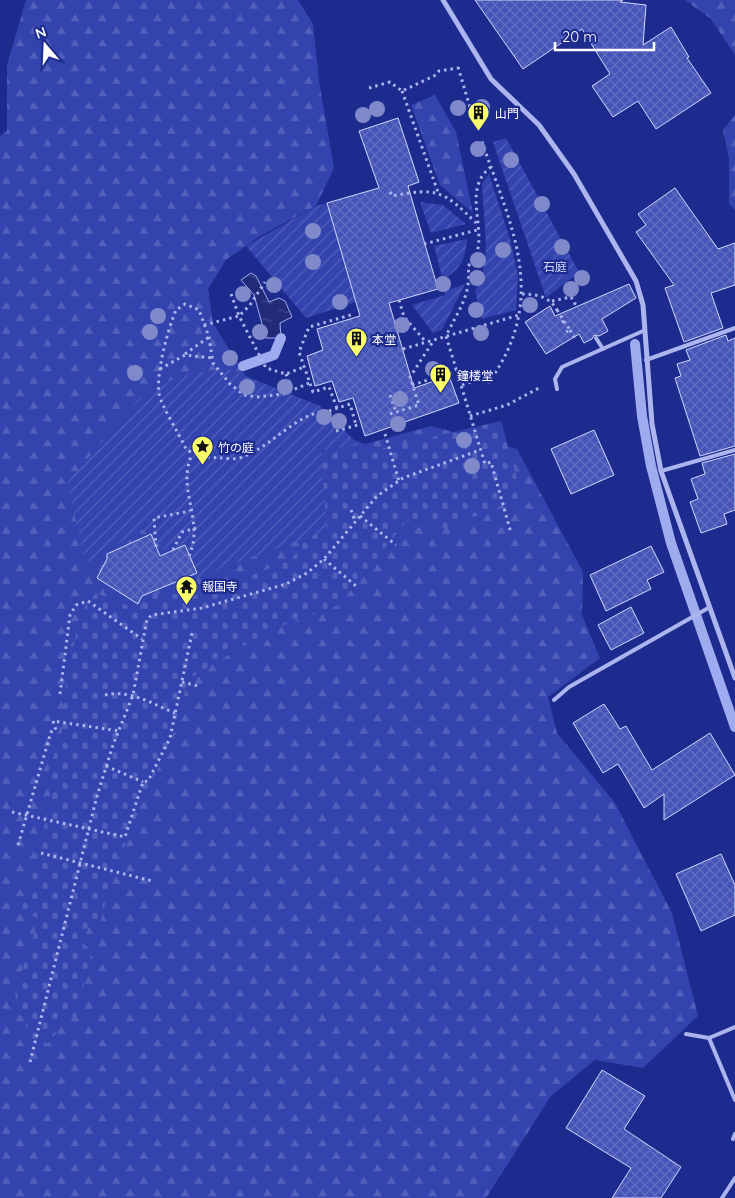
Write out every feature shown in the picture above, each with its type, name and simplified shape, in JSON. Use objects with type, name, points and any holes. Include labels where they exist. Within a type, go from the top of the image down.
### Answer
[{"type":"street","points":[[443,0],[491,79],[540,125],[574,174],[636,281],[643,305],[643,331],[652,424],[661,471],[735,678]]},
{"type":"lane","points":[[646,360],[735,328]]},
{"type":"lane","points":[[557,389],[555,379],[562,367],[643,331]]},
{"type":"lane","points":[[596,338],[603,349]]},
{"type":"lane","points":[[661,471],[735,450]]},
{"type":"lane","points":[[554,700],[569,687],[710,607]]},
{"type":"lane","points":[[686,1034],[709,1038],[735,1027]]},
{"type":"lane","points":[[709,1038],[735,1100]]},
{"type":"lane","points":[[733,1139],[735,1134]]},
{"type":"lane","points":[[722,1198],[735,1178]]},
{"type":"path","points":[[402,91],[436,75],[439,71],[458,68],[471,48]]},
{"type":"path","points":[[458,68],[475,122],[484,117]]},
{"type":"path","points":[[369,88],[390,82],[402,91],[439,195]]},
{"type":"path","points":[[462,385],[480,379],[489,382],[516,335],[522,294],[520,257],[481,140]]},
{"type":"path","points":[[491,168],[484,173],[477,184],[476,224],[479,240],[476,258],[468,266],[470,281],[467,295],[446,336],[480,450],[485,464],[491,462],[511,533]]},
{"type":"path","points":[[390,192],[392,196],[422,190],[452,199],[476,224]]},
{"type":"path","points":[[424,244],[477,230]]},
{"type":"path","points":[[204,325],[239,316],[250,305],[265,282]]},
{"type":"path","points":[[231,294],[239,316],[266,368],[286,374],[304,367]]},
{"type":"path","points":[[522,294],[535,294],[552,301],[571,297],[575,303],[573,308]]},
{"type":"path","points":[[399,300],[404,317],[426,342]]},
{"type":"path","points":[[552,301],[555,312],[579,345]]},
{"type":"path","points":[[309,383],[284,394],[244,395],[230,384],[213,363],[209,338],[199,310],[185,304],[176,310],[166,332],[166,348],[159,370],[159,394],[186,449],[192,454],[214,458],[240,458],[272,442],[307,415],[317,411],[329,411],[350,404],[356,425]]},
{"type":"path","points":[[337,408],[329,387],[314,392],[309,383],[299,352],[309,327],[354,314]]},
{"type":"path","points":[[403,349],[519,316]]},
{"type":"path","points":[[475,328],[478,337]]},
{"type":"path","points":[[159,370],[209,338]]},
{"type":"path","points":[[390,414],[419,405],[410,377],[434,340]]},
{"type":"path","points":[[185,355],[212,358]]},
{"type":"path","points":[[412,385],[457,371]]},
{"type":"path","points":[[286,374],[292,390]]},
{"type":"path","points":[[470,416],[507,405],[555,379]]},
{"type":"path","points":[[390,394],[396,412]]},
{"type":"path","points":[[329,411],[336,431],[361,424]]},
{"type":"path","points":[[385,434],[399,481]]},
{"type":"path","points":[[30,1062],[106,766],[133,695],[147,619],[152,615],[202,608],[286,584],[307,573],[324,559],[377,496],[399,481],[480,450]]},
{"type":"path","points":[[189,556],[195,544],[196,528],[190,511],[186,467],[192,454]]},
{"type":"path","points":[[351,510],[355,522]]},
{"type":"path","points":[[156,547],[154,518],[190,511]]},
{"type":"path","points":[[360,516],[396,545]]},
{"type":"path","points":[[173,550],[182,532],[196,528]]},
{"type":"path","points":[[324,559],[356,586]]},
{"type":"path","points":[[60,694],[70,615],[76,605],[88,601],[142,639]]},
{"type":"path","points":[[106,766],[143,782],[148,781],[170,738],[192,633]]},
{"type":"path","points":[[182,682],[198,686]]},
{"type":"path","points":[[105,694],[118,692],[133,695],[175,713]]},
{"type":"path","points":[[18,845],[51,732],[56,730],[53,721],[119,731]]},
{"type":"path","points":[[12,812],[125,837],[143,782]]},
{"type":"path","points":[[41,853],[81,865],[152,881]]},
{"type":"green space","points":[[26,0],[298,0],[313,24],[319,81],[334,168],[316,206],[260,236],[226,260],[208,289],[213,323],[266,409],[365,444],[431,426],[517,449],[583,572],[582,615],[600,658],[548,697],[557,733],[615,803],[672,913],[698,1016],[643,1068],[595,1060],[551,1096],[486,1198],[0,1198],[0,136],[7,131],[7,65]]},
{"type":"green space","points":[[685,0],[735,0],[735,55],[711,19]]},
{"type":"green space","points":[[435,95],[456,132],[473,213],[440,185],[411,105]]},
{"type":"green space","points":[[735,115],[735,210],[729,204],[729,159],[723,130]]},
{"type":"green space","name":"石庭","points":[[506,138],[579,272],[546,298],[493,142]]},
{"type":"green space","points":[[489,174],[510,239],[518,275],[516,310],[482,319],[475,291],[481,280],[484,268],[486,240],[482,184]]},
{"type":"green space","points":[[420,202],[443,205],[466,224],[431,233]]},
{"type":"green space","points":[[327,203],[356,302],[306,318],[246,246],[316,206]]},
{"type":"green space","points":[[467,239],[461,263],[454,272],[443,280],[434,246]]},
{"type":"green space","points":[[465,284],[442,330],[433,333],[412,305],[445,295],[445,291]]},
{"type":"green space","name":"竹の庭","points":[[226,368],[320,406],[359,445],[321,450],[327,530],[195,578],[142,529],[86,563],[67,483],[139,398],[179,376]]},
{"type":"green space","points":[[501,421],[522,497],[444,529],[409,518],[339,605],[272,629],[187,680],[177,731],[147,790],[125,845],[114,866],[100,925],[90,924],[82,943],[92,950],[76,1016],[66,1017],[58,1031],[47,1044],[27,1041],[26,1023],[17,1009],[15,992],[39,919],[21,910],[51,802],[47,776],[62,731],[65,693],[80,613],[96,593],[142,611],[149,593],[201,595],[291,560],[323,515],[317,455],[376,450]]},
{"type":"water","points":[[251,273],[256,276],[269,302],[279,298],[285,301],[292,317],[280,323],[281,338],[266,338],[254,295],[241,280]]},
{"type":"building","points":[[475,0],[623,0],[620,2],[646,5],[643,45],[671,27],[689,57],[687,58],[711,93],[656,129],[638,101],[613,117],[592,86],[610,74],[582,29],[523,69]]},
{"type":"building","points":[[398,118],[419,182],[408,186],[438,289],[389,303],[414,388],[449,376],[459,403],[365,436],[353,398],[339,402],[332,381],[315,386],[307,356],[323,350],[317,329],[360,316],[327,203],[379,188],[359,131]]},
{"type":"building","points":[[675,188],[718,249],[735,243],[735,285],[711,293],[723,328],[684,342],[665,288],[674,285],[636,232],[646,225],[638,214]]},
{"type":"building","points":[[629,284],[636,298],[602,319],[608,331],[599,336],[594,335],[592,339],[584,343],[579,334],[546,354],[525,322],[550,306],[555,316]]},
{"type":"building","points":[[726,335],[728,341],[735,338],[735,446],[700,456],[675,378],[681,376],[677,364],[690,360],[686,350]]},
{"type":"building","points":[[594,430],[614,475],[571,494],[551,449]]},
{"type":"building","points":[[735,454],[735,510],[724,514],[727,524],[701,533],[690,502],[698,499],[691,479],[705,474],[702,463]]},
{"type":"building","points":[[151,534],[160,556],[185,545],[197,573],[142,596],[138,604],[97,578],[107,559],[107,554]]},
{"type":"building","points":[[651,546],[664,572],[647,580],[651,589],[606,611],[590,575]]},
{"type":"building","points":[[631,607],[644,633],[611,650],[598,625]]},
{"type":"building","points":[[604,704],[620,729],[626,726],[652,770],[710,733],[735,775],[664,820],[664,794],[644,808],[618,764],[603,773],[573,723]]},
{"type":"building","points":[[721,854],[735,885],[735,915],[701,931],[676,874]]},
{"type":"building","points":[[602,1070],[645,1096],[624,1129],[681,1167],[661,1198],[612,1198],[631,1168],[566,1128]]},
{"type":"waterway","points":[[243,366],[274,355],[281,338]]},
{"type":"waterway","points":[[635,344],[642,416],[651,466],[671,543],[735,727]]},
{"type":"place","name":"山門","points":[[479,132]]},
{"type":"place","name":"本堂","points":[[356,358]]},
{"type":"place","name":"鐘楼堂","points":[[441,394]]},
{"type":"place","name":"竹の庭","points":[[202,466]]},
{"type":"place","name":"報国寺","points":[[186,605]]}]
